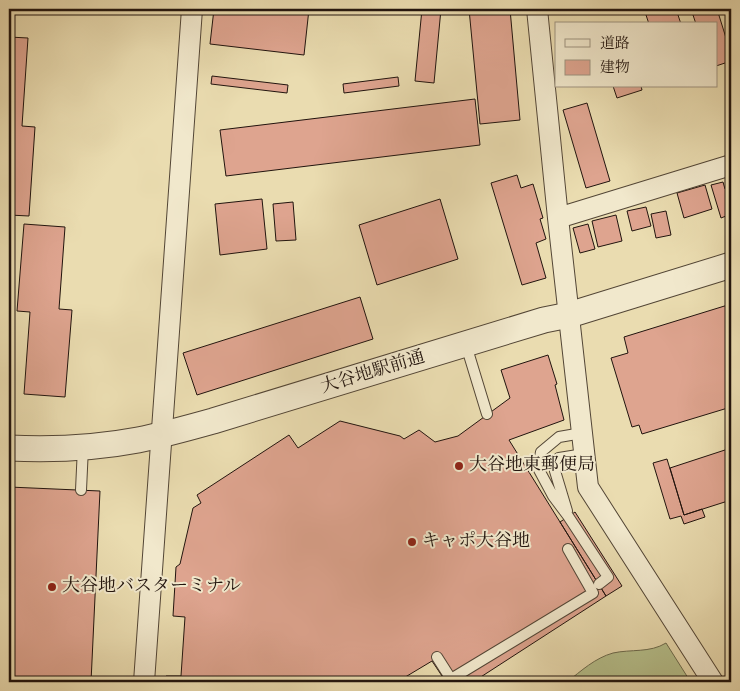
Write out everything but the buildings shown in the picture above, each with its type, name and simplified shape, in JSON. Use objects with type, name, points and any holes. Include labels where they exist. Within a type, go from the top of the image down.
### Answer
[{"type":"street","points":[[144,682],[192,9]]},
{"type":"street","points":[[537,9],[588,487],[713,682]]},
{"type":"street","points":[[558,218],[731,165]]},
{"type":"street","name":"大谷地駅前通","points":[[9,448],[83,447],[126,442],[162,435],[544,320],[569,315],[731,264]]},
{"type":"lane","points":[[466,345],[487,414]]},
{"type":"lane","points":[[582,433],[558,437],[541,452],[538,468],[553,496],[608,577],[599,584]]},
{"type":"lane","points":[[81,490],[83,447]]},
{"type":"lane","points":[[568,516],[555,471],[559,458],[584,454]]},
{"type":"lane","points":[[437,657],[451,679],[555,611],[593,592],[568,549]]},
{"type":"green space","points":[[666,643],[690,681],[567,682],[588,665],[606,655],[654,648]]},
{"type":"place","name":"大谷地東郵便局","points":[[459,466]]},
{"type":"place","name":"キャポ大谷地","points":[[412,542]]},
{"type":"place","name":"大谷地バスターミナル","points":[[52,587]]}]
